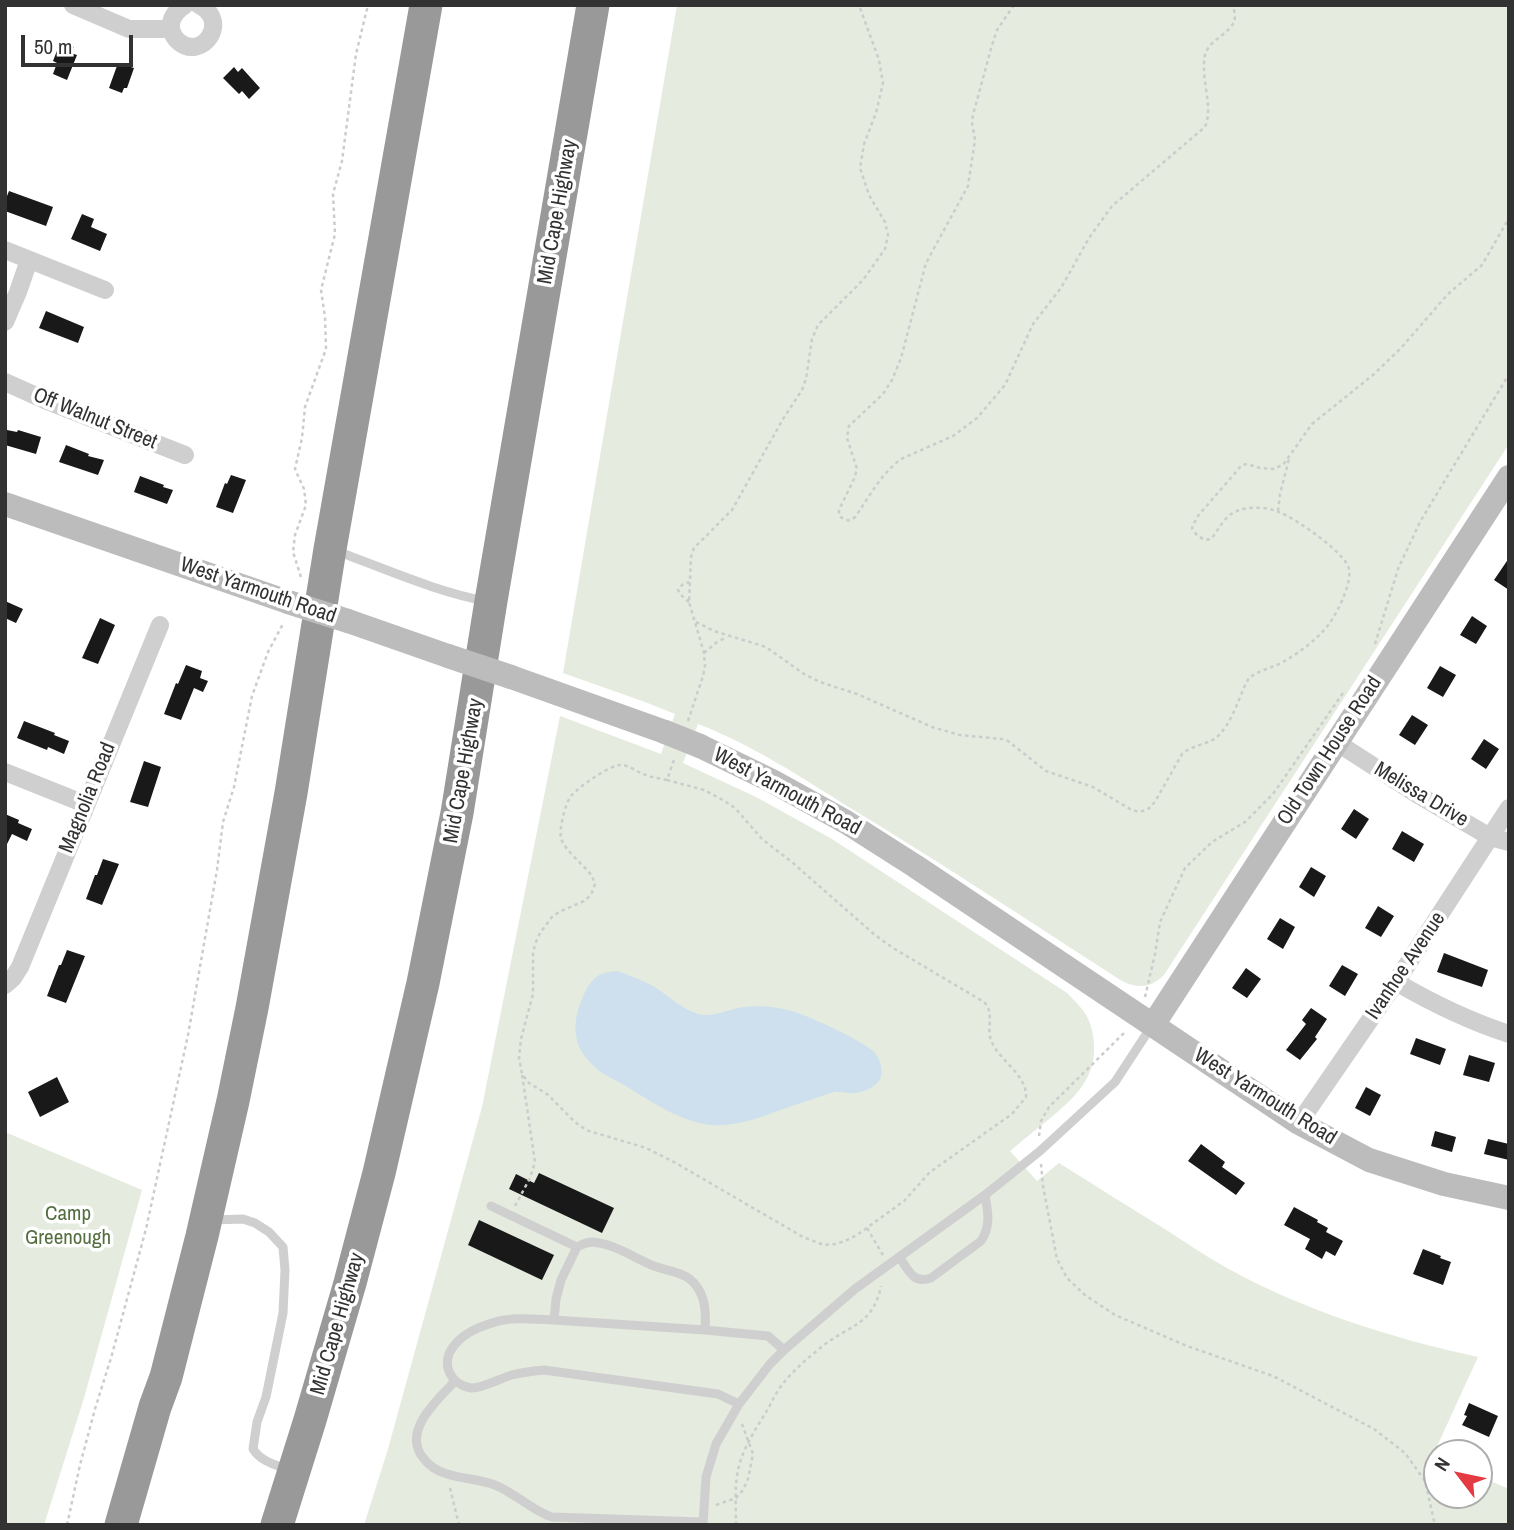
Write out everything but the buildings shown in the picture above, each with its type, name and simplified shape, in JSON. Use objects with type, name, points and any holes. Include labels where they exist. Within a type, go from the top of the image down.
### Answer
[{"type":"highway","points":[[121,1525],[166,1377],[206,1220],[252,1008],[426,5]]},
{"type":"highway","name":"Mid Cape Highway","points":[[277,1525],[350,1283],[415,1023],[457,813],[593,5]]},
{"type":"main road","name":"Old Town House Road","points":[[1153,1025],[1509,477]]},
{"type":"main road","name":"West Yarmouth Road","points":[[5,505],[684,734],[846,822],[1299,1123],[1369,1160],[1444,1184],[1509,1198]]},
{"type":"street","points":[[73,5],[129,29],[171,29]]},
{"type":"street","points":[[185,5],[173,15],[171,29],[178,41],[191,47],[205,43],[213,31],[214,23],[208,11],[199,5]]},
{"type":"street","points":[[5,250],[105,290]]},
{"type":"street","points":[[5,321],[29,260]]},
{"type":"street","name":"Off Walnut Street","points":[[5,383],[185,455]]},
{"type":"street","name":"Magnolia Road","points":[[11,978],[160,625]]},
{"type":"street","name":"Melissa Drive","points":[[1336,742],[1490,837],[1509,842]]},
{"type":"street","points":[[5,772],[85,804]]},
{"type":"street","name":"Ivanhoe Avenue","points":[[1299,1123],[1396,982],[1509,808]]},
{"type":"street","points":[[1396,982],[1448,1010],[1509,1034]]},
{"type":"lane","points":[[330,549],[441,589],[491,601]]},
{"type":"lane","points":[[455,1381],[425,1415],[418,1429],[418,1450],[426,1462],[436,1469],[448,1475],[502,1488],[552,1517],[703,1523],[706,1477],[716,1444],[737,1407],[760,1376],[784,1350],[855,1289],[985,1195],[1040,1151],[1115,1082],[1153,1025]]},
{"type":"lane","points":[[900,1258],[917,1280],[931,1278],[941,1271],[981,1241],[986,1232],[988,1218],[985,1195]]},
{"type":"lane","points":[[491,1206],[577,1247]]},
{"type":"lane","points":[[206,1220],[243,1219],[270,1232],[283,1247],[283,1313],[253,1449],[256,1455],[294,1472]]},
{"type":"lane","points":[[554,1320],[561,1280],[577,1247],[585,1242],[594,1242],[687,1277],[695,1283],[706,1313],[705,1330]]},
{"type":"lane","points":[[737,1407],[718,1394],[544,1370],[525,1371],[479,1388],[469,1387],[451,1377],[447,1369],[449,1353],[456,1343],[467,1335],[488,1324],[506,1319],[554,1320],[768,1336],[784,1350]]},
{"type":"path","points":[[67,1525],[80,1465],[146,1229],[188,1035],[223,822],[234,787],[252,696],[301,576],[293,552],[295,535],[306,505],[304,489],[295,469],[305,407],[326,349],[321,290],[335,233],[333,194],[342,161],[356,54],[368,5]]},
{"type":"path","points":[[684,734],[703,676],[704,653],[689,602],[691,557],[694,548],[732,510],[802,390],[812,339],[818,326],[863,280],[885,249],[888,235],[885,222],[869,195],[860,168],[864,144],[876,113],[883,83],[879,60],[859,5]]},
{"type":"path","points":[[1014,5],[992,45],[973,115],[975,140],[965,195],[923,271],[897,369],[883,394],[853,421],[848,431],[847,438],[857,469],[839,510],[839,515],[845,520],[855,517],[887,471],[901,459],[953,436],[985,409],[1005,385],[1034,324],[1061,288],[1089,238],[1112,206],[1205,127],[1208,112],[1203,72],[1205,55],[1234,22],[1233,5]]},
{"type":"path","points":[[695,621],[714,631],[766,647],[820,682],[857,694],[932,727],[960,735],[1002,738],[1046,771],[1093,787],[1130,810],[1146,810],[1156,800],[1182,754],[1210,741],[1225,728],[1249,678],[1282,663],[1320,635],[1331,621],[1350,578],[1347,562],[1330,545],[1278,512],[1266,508],[1238,510],[1226,519],[1208,541],[1192,528],[1197,517],[1242,465],[1273,469],[1283,465],[1311,424],[1373,375],[1401,348],[1448,294],[1482,265],[1509,218]]},
{"type":"path","points":[[1373,651],[1398,569],[1420,522],[1509,374]]},
{"type":"path","points":[[1278,512],[1290,456]]},
{"type":"path","points":[[689,602],[678,590],[690,582]]},
{"type":"path","points":[[704,653],[729,636]]},
{"type":"path","points":[[1147,992],[1160,922],[1185,868],[1212,842],[1245,822],[1273,793],[1350,684]]},
{"type":"path","points":[[667,780],[675,758]]},
{"type":"path","points":[[510,1216],[530,1178],[535,1162],[519,1058],[533,995],[535,944],[552,917],[588,899],[595,887],[592,876],[560,836],[564,812],[572,794],[608,769],[621,765],[646,775],[704,790],[723,800],[735,808],[762,839],[875,935],[984,1002],[989,1010],[991,1040],[1024,1085],[1026,1097],[1018,1108],[930,1172],[904,1201],[845,1241],[824,1245],[788,1229],[654,1152],[586,1129],[522,1074]]},
{"type":"path","points":[[1124,1035],[1044,1114],[1041,1121],[1039,1134],[1043,1186],[1057,1259],[1067,1278],[1084,1295],[1115,1315],[1187,1346],[1273,1376],[1374,1429],[1405,1453],[1425,1481],[1435,1525]]},
{"type":"path","points":[[736,1525],[738,1468],[749,1442],[785,1381],[828,1342],[856,1326],[871,1311],[880,1291],[883,1254],[867,1228]]},
{"type":"path","points":[[704,1508],[736,1498],[743,1490],[754,1458],[737,1407]]},
{"type":"path","points":[[448,1475],[459,1525]]},
{"type":"green space","points":[[677,5],[1509,5],[1509,444],[1164,975],[1154,983],[1144,986],[1122,981],[796,774],[718,732],[698,724],[683,763],[756,797],[832,839],[1067,993],[1082,1009],[1091,1025],[1094,1044],[1094,1057],[1087,1078],[1066,1104],[1010,1151],[1037,1181],[1059,1163],[1212,1259],[1287,1297],[1349,1322],[1478,1357],[1440,1439],[1423,1439],[1423,1509],[1493,1509],[1493,1482],[1509,1489],[1509,1525],[364,1525],[388,1449],[482,1107],[560,716],[661,754],[675,714],[563,673]]},
{"type":"green space","name":"Camp Greenough","points":[[5,1132],[142,1190],[84,1398],[44,1525],[5,1525]]},
{"type":"water","points":[[618,971],[653,986],[698,1014],[710,1015],[761,1006],[788,1010],[807,1017],[868,1047],[878,1058],[881,1077],[874,1086],[863,1091],[834,1092],[741,1123],[711,1125],[688,1120],[600,1071],[579,1047],[576,1020],[586,990],[600,975]]}]
